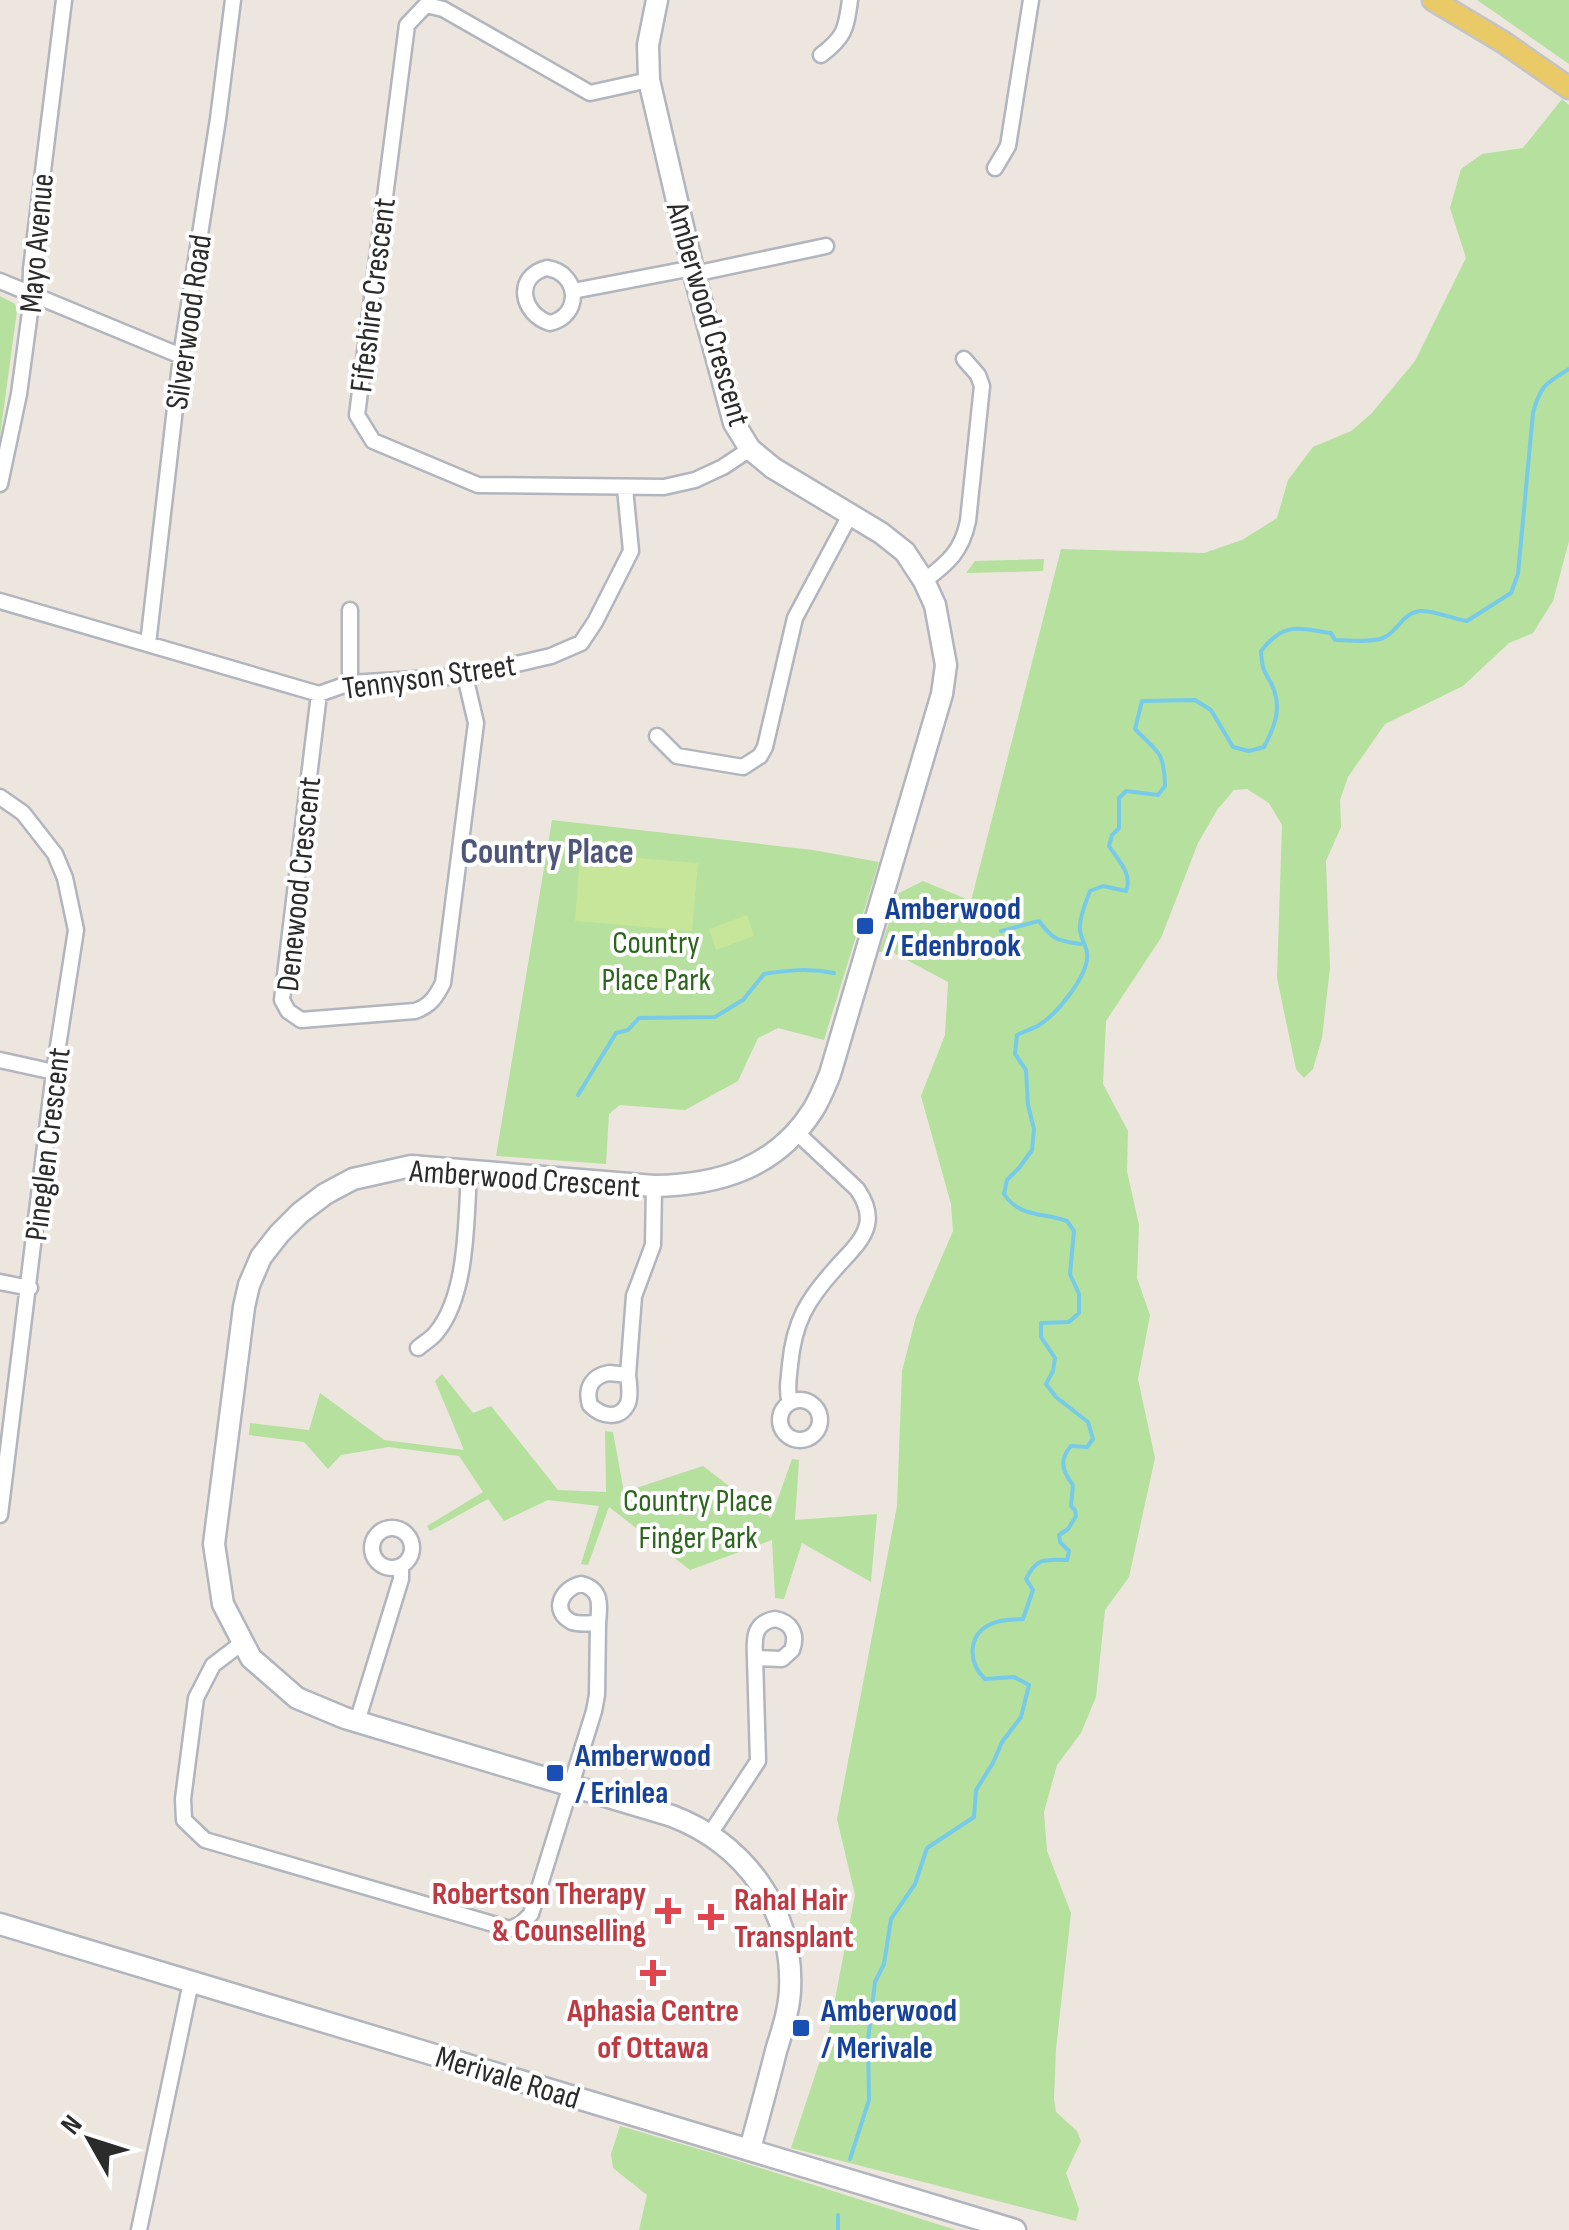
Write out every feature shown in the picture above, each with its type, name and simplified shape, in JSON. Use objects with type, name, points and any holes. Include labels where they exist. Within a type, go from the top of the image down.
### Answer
[{"type":"main road","points":[[1433,0],[1569,88]]},
{"type":"street","name":"Mayo Avenue","points":[[0,484],[19,394],[30,312],[29,292],[64,0]]},
{"type":"street","name":"Silverwood Road","points":[[148,644],[181,356],[233,0]]},
{"type":"street","name":"Amberwood Crescent","points":[[658,0],[648,44],[649,80],[693,271],[734,424],[750,450],[773,468],[881,532],[905,552],[935,605],[946,664],[942,694],[830,1074],[813,1110],[796,1131],[746,1170],[688,1186],[410,1166],[354,1180],[325,1194],[279,1234],[261,1257],[249,1285],[214,1544],[223,1604],[242,1643],[252,1658],[297,1698],[357,1722],[672,1816],[710,1834],[754,1874],[771,1898],[782,1927],[790,1987],[787,2012],[750,2148]]},
{"type":"street","points":[[821,55],[838,43],[846,29],[850,0]]},
{"type":"street","points":[[995,168],[1008,146],[1031,0]]},
{"type":"street","name":"Fifeshire Crescent","points":[[649,80],[590,93],[443,9],[426,5],[407,24],[357,415],[374,441],[478,485],[664,487],[695,480],[750,450]]},
{"type":"street","points":[[573,291],[826,246]]},
{"type":"street","points":[[0,281],[181,356]]},
{"type":"street","points":[[924,581],[964,543],[968,521],[982,386],[978,374],[964,359]]},
{"type":"street","name":"Tennyson Street","points":[[0,600],[318,694],[350,683],[465,676],[552,656],[580,642],[595,622],[631,551],[625,488]]},
{"type":"street","points":[[657,736],[677,756],[743,767],[760,756],[795,618],[850,514]]},
{"type":"street","points":[[350,610],[350,683]]},
{"type":"street","name":"Denewood Crescent","points":[[318,694],[282,1000],[288,1011],[301,1020],[415,1011],[426,1007],[443,983],[476,723],[465,676]]},
{"type":"street","name":"Pineglen Crescent","points":[[0,797],[23,813],[55,854],[65,878],[76,930],[54,1072],[0,1515]]},
{"type":"street","points":[[0,1060],[54,1072]]},
{"type":"street","points":[[790,1403],[792,1340],[798,1322],[812,1294],[859,1241],[867,1213],[856,1189],[796,1131]]},
{"type":"street","points":[[418,1348],[442,1325],[462,1272],[469,1172]]},
{"type":"street","points":[[628,1375],[634,1296],[653,1246],[654,1186]]},
{"type":"street","points":[[0,1282],[30,1288]]},
{"type":"street","points":[[357,1722],[401,1566]]},
{"type":"street","points":[[242,1643],[214,1665],[196,1698],[183,1799],[184,1820],[205,1840],[510,1929],[531,1914],[597,1694],[598,1623]]},
{"type":"street","points":[[710,1834],[758,1761],[755,1658]]},
{"type":"street","name":"Merivale Road","points":[[0,1924],[1016,2230]]},
{"type":"street","points":[[142,2229],[191,1982]]},
{"type":"green space","points":[[1477,0],[1569,0],[1569,64]]},
{"type":"green space","points":[[1562,99],[1569,105],[1569,541],[1553,601],[1533,633],[1509,643],[1463,686],[1385,724],[1348,777],[1340,800],[1341,827],[1326,861],[1330,968],[1322,1038],[1313,1069],[1304,1078],[1296,1069],[1277,978],[1282,825],[1269,803],[1247,789],[1234,790],[1217,810],[1198,843],[1161,938],[1106,1021],[1103,1084],[1128,1131],[1127,1171],[1139,1225],[1137,1278],[1150,1315],[1138,1379],[1155,1458],[1129,1577],[1105,1610],[1096,1697],[1081,1733],[1057,1765],[1044,1812],[1047,1851],[1071,1913],[1054,2099],[1056,2112],[1077,2131],[1081,2141],[1066,2173],[1079,2209],[1076,2221],[791,2148],[828,2036],[855,1895],[837,1819],[897,1506],[902,1371],[916,1317],[953,1231],[951,1204],[921,1096],[945,1035],[948,982],[892,952],[879,952],[899,893],[923,881],[971,901],[1061,549],[1204,553],[1242,540],[1277,518],[1288,480],[1313,447],[1351,431],[1371,414],[1415,361],[1466,258],[1450,208],[1461,169],[1482,154],[1523,148]]},
{"type":"green space","points":[[0,296],[15,304],[17,311],[0,436]]},
{"type":"green space","points":[[1044,559],[1043,571],[966,573],[975,561]]},
{"type":"green space","name":"Country Place Park","points":[[552,820],[813,850],[879,862],[824,1040],[778,1028],[758,1038],[738,1081],[685,1110],[620,1105],[609,1114],[606,1164],[496,1156]]},
{"type":"green space","points":[[580,853],[698,863],[692,931],[575,921]]},
{"type":"green space","points":[[747,915],[754,936],[716,950],[709,929]]},
{"type":"green space","name":"Country Place Finger Park","points":[[442,1374],[473,1413],[491,1406],[558,1490],[606,1492],[605,1431],[613,1432],[624,1492],[703,1466],[771,1518],[792,1459],[799,1460],[795,1520],[877,1514],[871,1582],[802,1543],[784,1599],[775,1598],[772,1540],[690,1570],[609,1507],[588,1565],[581,1564],[599,1506],[548,1500],[504,1521],[488,1499],[430,1531],[427,1526],[483,1492],[459,1456],[389,1447],[341,1455],[328,1469],[304,1442],[249,1435],[250,1423],[309,1430],[320,1393],[384,1440],[464,1450],[435,1381]]},
{"type":"green space","points":[[620,2126],[956,2230],[639,2230],[647,2195],[613,2168],[611,2154]]},
{"type":"waterway","points":[[850,2159],[869,2100],[868,2040],[875,1982],[884,1964],[891,1919],[915,1884],[927,1848],[974,1817],[976,1790],[1002,1742],[1021,1717],[1029,1685],[1014,1677],[985,1679],[975,1665],[974,1642],[991,1624],[1023,1619],[1033,1590],[1026,1579],[1038,1563],[1067,1560],[1069,1551],[1059,1535],[1076,1516],[1071,1506],[1073,1485],[1063,1461],[1071,1446],[1087,1447],[1093,1439],[1088,1422],[1046,1384],[1055,1358],[1041,1337],[1041,1323],[1069,1322],[1079,1313],[1079,1294],[1070,1274],[1074,1231],[1067,1221],[1024,1211],[1004,1194],[1007,1180],[1032,1150],[1034,1129],[1026,1070],[1015,1054],[1017,1035],[1055,1012],[1083,972],[1087,953],[1080,924],[1090,891],[1103,886],[1126,891],[1126,873],[1109,846],[1119,828],[1119,798],[1126,791],[1158,795],[1165,786],[1161,758],[1135,729],[1142,701],[1195,700],[1211,710],[1233,747],[1249,751],[1264,747],[1277,708],[1261,651],[1277,635],[1300,629],[1331,633],[1335,640],[1378,640],[1414,612],[1467,621],[1511,593],[1518,574],[1533,413],[1545,386],[1569,369]]},
{"type":"waterway","points":[[1001,931],[1039,921],[1057,938],[1081,944]]},
{"type":"waterway","points":[[578,1095],[616,1033],[628,1030],[639,1018],[715,1017],[743,1000],[764,974],[799,970],[834,973]]},
{"type":"waterway","points":[[838,2215],[838,2230]]},
{"type":"place","name":"Amberwood / Edenbrook","points":[[865,926]]},
{"type":"place","name":"Amberwood / Erinlea","points":[[555,1773]]},
{"type":"place","name":"Robertson Therapy & Counselling","points":[[668,1911]]},
{"type":"place","name":"Rahal Hair Transplant","points":[[711,1917]]},
{"type":"place","name":"Aphasia Centre of Ottawa","points":[[653,1973]]},
{"type":"place","name":"Amberwood / Merivale","points":[[801,2028]]},
{"type":"district","name":"Country Place","points":[[547,851]]}]
